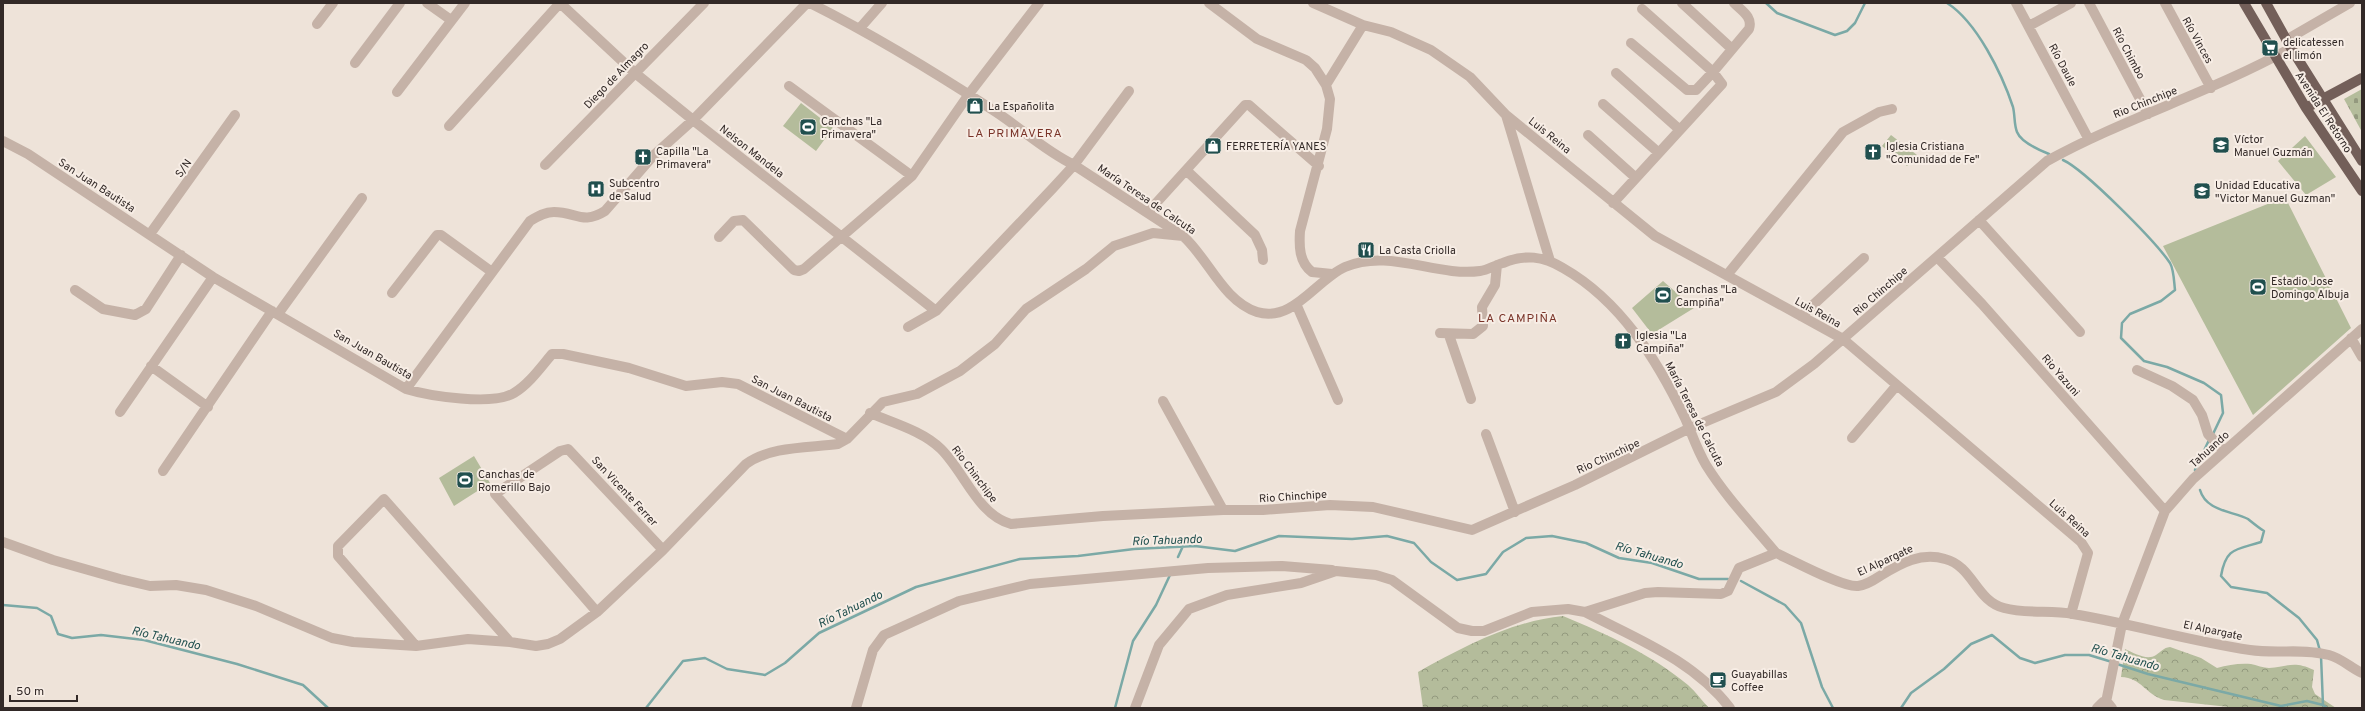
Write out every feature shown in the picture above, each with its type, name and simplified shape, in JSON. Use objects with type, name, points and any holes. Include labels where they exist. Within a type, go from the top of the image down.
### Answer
[{"type":"main road","name":"Avenida El Retorno","points":[[2244,3],[2275,58],[2306,108],[2362,191]]},
{"type":"main road","name":"Avenida El Retorno","points":[[2266,3],[2322,99],[2362,161]]},
{"type":"main road","points":[[2306,108],[2362,78]]},
{"type":"street","points":[[317,24],[333,3]]},
{"type":"street","points":[[355,63],[400,3]]},
{"type":"street","points":[[427,3],[451,20]]},
{"type":"street","points":[[397,92],[465,3]]},
{"type":"street","points":[[449,126],[560,3]]},
{"type":"street","name":"Nelson Mandela","points":[[560,3],[635,73],[692,120],[936,311]]},
{"type":"street","name":"Diego de Almagro","points":[[545,165],[704,3]]},
{"type":"street","points":[[406,389],[530,221],[542,214],[554,212],[584,219],[596,217],[605,211],[654,155],[692,120],[808,3]]},
{"type":"street","name":"María Teresa de Calcuta","points":[[808,3],[860,28],[969,94],[1007,119],[1060,158],[1074,165],[1183,236],[1195,246],[1229,293],[1244,306],[1258,313],[1272,313],[1297,306],[1316,285],[1332,274],[1347,266],[1370,260],[1401,262],[1463,271],[1481,271],[1531,256],[1550,261],[1577,277],[1623,318],[1646,347],[1686,420],[1688,429],[1705,464],[1729,499],[1776,553]]},
{"type":"street","points":[[860,28],[882,3]]},
{"type":"street","points":[[719,237],[734,221],[743,220],[794,270],[799,271],[804,269],[912,176],[969,94],[1039,3]]},
{"type":"street","points":[[1210,3],[1257,39],[1306,60],[1315,68],[1326,85],[1329,110],[1319,166],[1300,232],[1299,249],[1303,260],[1312,272],[1332,274]]},
{"type":"street","name":"Luis Reina","points":[[1313,3],[1363,25],[1391,32],[1431,50],[1470,77],[1506,115],[1655,236],[1843,340],[2085,547],[2088,553],[2071,614]]},
{"type":"street","points":[[1682,3],[1732,49]]},
{"type":"street","points":[[1631,43],[1687,90],[1696,90],[1749,29],[1751,23],[1749,18],[1734,3]]},
{"type":"street","name":"Río Daule","points":[[2016,3],[2088,138]]},
{"type":"street","points":[[2029,26],[2071,3]]},
{"type":"street","name":"Río Chimbo","points":[[2089,3],[2148,114]]},
{"type":"street","name":"Río Vinces","points":[[2165,3],[2211,88]]},
{"type":"street","name":"Rio Chinchipe","points":[[870,413],[918,434],[941,449],[991,514],[1000,521],[1011,524],[1103,516],[1223,510],[1263,510],[1330,505],[1373,507],[1472,530],[1515,512],[1645,452],[1688,429],[1776,392],[1843,340],[2046,161],[2088,138],[2211,88],[2275,58],[2289,44],[2346,4]]},
{"type":"street","points":[[1613,203],[1722,84],[1712,72],[1642,9]]},
{"type":"street","points":[[1326,85],[1363,25]]},
{"type":"street","points":[[1616,73],[1680,130]]},
{"type":"street","points":[[790,86],[912,176]]},
{"type":"street","points":[[908,327],[936,311],[1074,165],[1129,90]]},
{"type":"street","points":[[1602,104],[1659,153]]},
{"type":"street","points":[[1148,212],[1187,171],[1245,105],[1249,105],[1319,166]]},
{"type":"street","points":[[1726,275],[1843,132],[1879,112],[1892,109]]},
{"type":"street","name":"S/N","points":[[150,234],[235,115]]},
{"type":"street","points":[[1506,115],[1550,261]]},
{"type":"street","points":[[1588,135],[1636,178]]},
{"type":"street","name":"San Juan Bautista","points":[[3,141],[28,154],[214,277],[406,389],[439,396],[465,398],[504,397],[519,389],[552,354],[563,354],[629,368],[686,386],[722,382],[738,384],[847,439]]},
{"type":"street","points":[[1187,171],[1255,235],[1262,250],[1263,260]]},
{"type":"street","points":[[163,471],[275,313],[362,198]]},
{"type":"street","points":[[1979,220],[2080,332]]},
{"type":"street","points":[[3,542],[53,560],[120,579],[150,586],[176,585],[206,590],[256,606],[332,638],[353,642],[416,646],[468,639],[510,642],[536,646],[548,644],[560,639],[597,612],[663,550],[746,464],[758,456],[773,451],[838,444],[847,439],[870,413],[883,402],[917,394],[960,371],[995,344],[1026,310],[1086,269],[1114,246],[1153,233],[1183,236]]},
{"type":"street","points":[[392,293],[437,235],[441,235],[492,272]]},
{"type":"street","points":[[76,290],[103,309],[135,315],[146,309],[181,255]]},
{"type":"street","name":"Rio Yazuni","points":[[1937,257],[1982,304],[2165,511]]},
{"type":"street","points":[[1801,316],[1864,258]]},
{"type":"street","points":[[1471,399],[1444,334],[1472,334],[1483,326],[1482,307],[1495,285],[1497,265]]},
{"type":"street","points":[[120,412],[214,277]]},
{"type":"street","points":[[1297,306],[1338,400]]},
{"type":"street","name":"Tahuando","points":[[2109,705],[2109,688],[2121,628],[2165,511],[2193,479],[2362,329]]},
{"type":"street","points":[[2351,338],[2362,357]]},
{"type":"street","points":[[151,366],[208,406]]},
{"type":"street","points":[[2137,370],[2172,386],[2193,400],[2202,415],[2208,434],[2224,451]]},
{"type":"street","points":[[1852,438],[1897,385]]},
{"type":"street","points":[[1163,401],[1223,510]]},
{"type":"street","points":[[1486,434],[1515,512]]},
{"type":"street","name":"San Vicente Ferrer","points":[[597,612],[495,494],[560,451],[568,449],[663,550]]},
{"type":"street","points":[[416,646],[338,556],[338,546],[384,499],[510,642]]},
{"type":"street","points":[[1585,612],[1645,593],[1725,593],[1739,568],[1776,553]]},
{"type":"street","name":"El Alpargate","points":[[1776,553],[1844,584],[1857,587],[1870,582],[1899,565],[1921,556],[1946,559],[1959,566],[1974,581],[1982,596],[1992,604],[2005,609],[2071,614],[2121,628],[2251,651],[2308,652],[2330,655],[2362,673]]},
{"type":"street","points":[[856,708],[872,650],[877,642],[884,635],[959,601],[1030,584],[1208,568],[1282,566],[1376,575],[1392,580],[1458,628],[1472,632],[1484,631],[1532,612],[1568,609],[1585,612],[1680,661],[1716,690],[1730,708]]},
{"type":"street","points":[[1135,708],[1159,645],[1189,609],[1227,595],[1301,583],[1336,571]]},
{"type":"street","points":[[2097,708],[2101,703],[2109,705]]},
{"type":"green space","points":[[2362,89],[2362,132],[2344,99]]},
{"type":"green space","name":"Canchas \"La Primavera\"","points":[[801,103],[833,128],[816,151],[783,126]]},
{"type":"green space","points":[[1891,135],[1917,155],[1907,166],[1882,146]]},
{"type":"green space","points":[[2305,136],[2336,177],[2306,195],[2278,161]]},
{"type":"green space","name":"Estadio Jose Domingo Albuja","points":[[2285,197],[2351,328],[2253,415],[2163,246]]},
{"type":"green space","name":"Canchas \"La Campiña\"","points":[[1663,281],[1694,308],[1652,334],[1632,308]]},
{"type":"green space","name":"Canchas de Romerillo Bajo","points":[[474,456],[490,483],[454,506],[439,478]]},
{"type":"green space","points":[[1563,616],[1628,646],[1659,664],[1688,685],[1709,708],[1423,708],[1418,672],[1452,653],[1488,636],[1525,623]]},
{"type":"green space","points":[[2170,647],[2201,658],[2217,668],[2242,664],[2251,664],[2269,668],[2291,665],[2301,665],[2307,667],[2314,670],[2312,687],[2315,694],[2336,708],[2238,708],[2164,700],[2152,694],[2134,680],[2121,677],[2125,649],[2140,656],[2152,657]]},
{"type":"waterway","points":[[1766,3],[1777,13],[1835,35],[1847,31],[1855,23],[1865,3]]},
{"type":"waterway","points":[[1947,3],[1968,23],[1987,50],[2013,107],[2016,129],[2019,136],[2031,145],[2049,154]]},
{"type":"waterway","points":[[2063,160],[2087,177],[2120,207],[2170,263],[2175,290],[2161,301],[2130,314],[2122,323],[2121,338],[2144,361],[2167,367],[2204,383],[2221,395],[2223,413],[2213,434]]},
{"type":"waterway","points":[[2195,470],[2209,440]]},
{"type":"waterway","points":[[2200,490],[2203,497],[2214,506],[2242,516],[2264,531],[2261,542],[2234,551],[2229,555],[2223,567],[2221,576],[2231,587],[2267,593],[2299,618],[2317,640],[2320,651]]},
{"type":"waterway","name":"Río Tahuando","points":[[646,708],[683,661],[705,658],[727,669],[765,675],[785,663],[819,633],[916,587],[1020,559],[1078,556],[1134,549],[1195,546],[1235,551],[1279,536],[1352,539],[1387,536],[1414,543],[1431,562],[1457,580],[1486,574],[1503,552],[1526,538],[1552,536],[1586,543],[1619,558],[1652,563],[1699,579],[1728,579]]},
{"type":"waterway","points":[[1178,557],[1183,546]]},
{"type":"waterway","points":[[1115,708],[1133,641],[1156,605],[1170,575]]},
{"type":"waterway","name":"Río Tahuando","points":[[1741,581],[1785,605],[1801,623],[1822,687],[1833,708]]},
{"type":"waterway","name":"Río Tahuando","points":[[3,605],[37,608],[51,616],[58,634],[72,638],[101,635],[144,640],[237,664],[303,685],[328,708]]},
{"type":"waterway","name":"Río Tahuando","points":[[1901,708],[1911,693],[1944,669],[1971,644],[1992,635],[2020,658],[2035,663],[2065,655],[2089,655],[2112,662]]},
{"type":"waterway","points":[[2321,656],[2323,705]]},
{"type":"waterway","name":"Río Tahuando","points":[[2117,664],[2148,674],[2281,706],[2307,701],[2323,705],[2327,708]]},
{"type":"place","name":"delicatessen el limón","points":[[2270,48]]},
{"type":"place","name":"La Españolita","points":[[975,106]]},
{"type":"place","name":"Canchas \"La Primavera\"","points":[[808,127]]},
{"type":"place","name":"Víctor Manuel Guzmán","points":[[2221,145]]},
{"type":"place","name":"FERRETERÍA YANES","points":[[1213,146]]},
{"type":"place","name":"Iglesia Cristiana \"Comunidad de Fe\"","points":[[1873,152]]},
{"type":"place","name":"Capilla \"La Primavera\"","points":[[643,157]]},
{"type":"place","name":"Subcentro de Salud","points":[[596,189]]},
{"type":"place","name":"Unidad Educativa \"Victor Manuel Guzman\"","points":[[2202,191]]},
{"type":"place","name":"La Casta Criolla","points":[[1366,250]]},
{"type":"place","name":"Estadio Jose Domingo Albuja","points":[[2258,287]]},
{"type":"place","name":"Canchas \"La Campiña\"","points":[[1663,295]]},
{"type":"place","name":"Iglesia \"La Campiña\"","points":[[1623,341]]},
{"type":"place","name":"Canchas de Romerillo Bajo","points":[[465,480]]},
{"type":"place","name":"Guayabillas Coffee","points":[[1718,680]]},
{"type":"district","name":"LA PRIMAVERA","points":[[1015,133]]},
{"type":"district","name":"LA CAMPIÑA","points":[[1518,318]]}]
